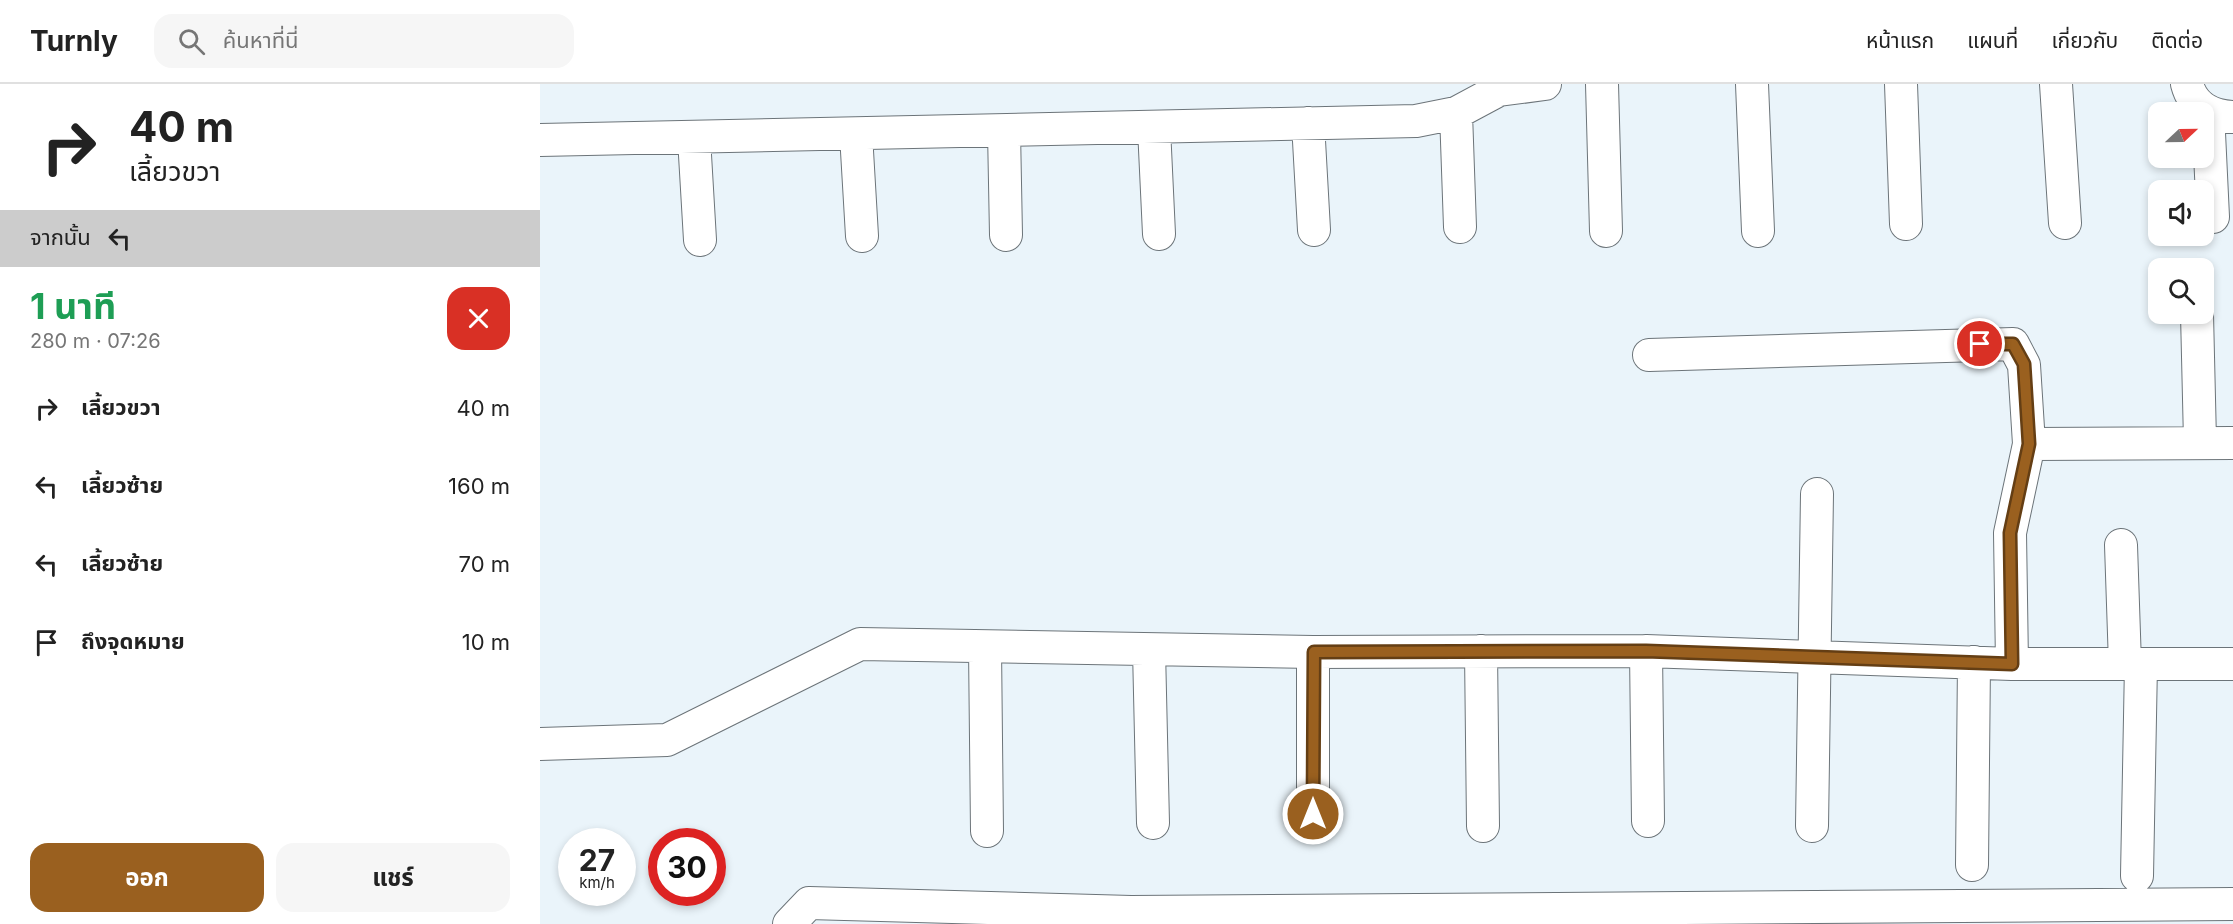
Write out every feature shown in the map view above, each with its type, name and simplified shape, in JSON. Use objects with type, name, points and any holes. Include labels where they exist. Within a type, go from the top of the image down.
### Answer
[{"type":"street","points":[[540,140],[856,135],[1416,121],[1456,113],[1499,87],[1545,84]]},
{"type":"street","points":[[1602,84],[1606,231]]},
{"type":"street","points":[[1752,84],[1758,231]]},
{"type":"street","points":[[1901,84],[1906,224]]},
{"type":"street","points":[[2056,84],[2065,223]]},
{"type":"street","points":[[2187,84],[2197,104],[2220,114],[2214,191]]},
{"type":"street","points":[[1456,113],[1460,227]]},
{"type":"street","points":[[1308,123],[1314,230]]},
{"type":"street","points":[[1154,128],[1159,234]]},
{"type":"street","points":[[1004,131],[1006,235]]},
{"type":"street","points":[[856,135],[862,236]]},
{"type":"street","points":[[694,138],[700,240]]},
{"type":"street","points":[[2197,324],[2200,441]]},
{"type":"street","points":[[1649,355],[2013,344],[2024,364],[2029,444],[2010,533],[2012,664]]},
{"type":"street","points":[[2029,444],[2233,442]]},
{"type":"street","points":[[1812,826],[1817,494]]},
{"type":"street","points":[[2121,545],[2133,664],[2137,876]]},
{"type":"street","points":[[540,744],[667,740],[860,645],[1314,652],[1646,651],[2012,664],[2233,664]]},
{"type":"street","points":[[985,647],[987,831]]},
{"type":"street","points":[[1149,650],[1154,823]]},
{"type":"street","points":[[1481,651],[1483,826]]},
{"type":"street","points":[[1646,651],[1648,821]]},
{"type":"street","points":[[1313,814],[1314,652]]},
{"type":"street","points":[[1972,865],[1974,662]]},
{"type":"street","points":[[789,924],[809,903],[952,915],[1096,917],[2030,916],[2189,914],[2233,904]]},
{"type":"route","points":[[1313,814],[1314,652],[1646,651],[2012,664],[2010,533],[2029,444],[2024,364],[2019,351],[2013,344],[1980,344]]}]
